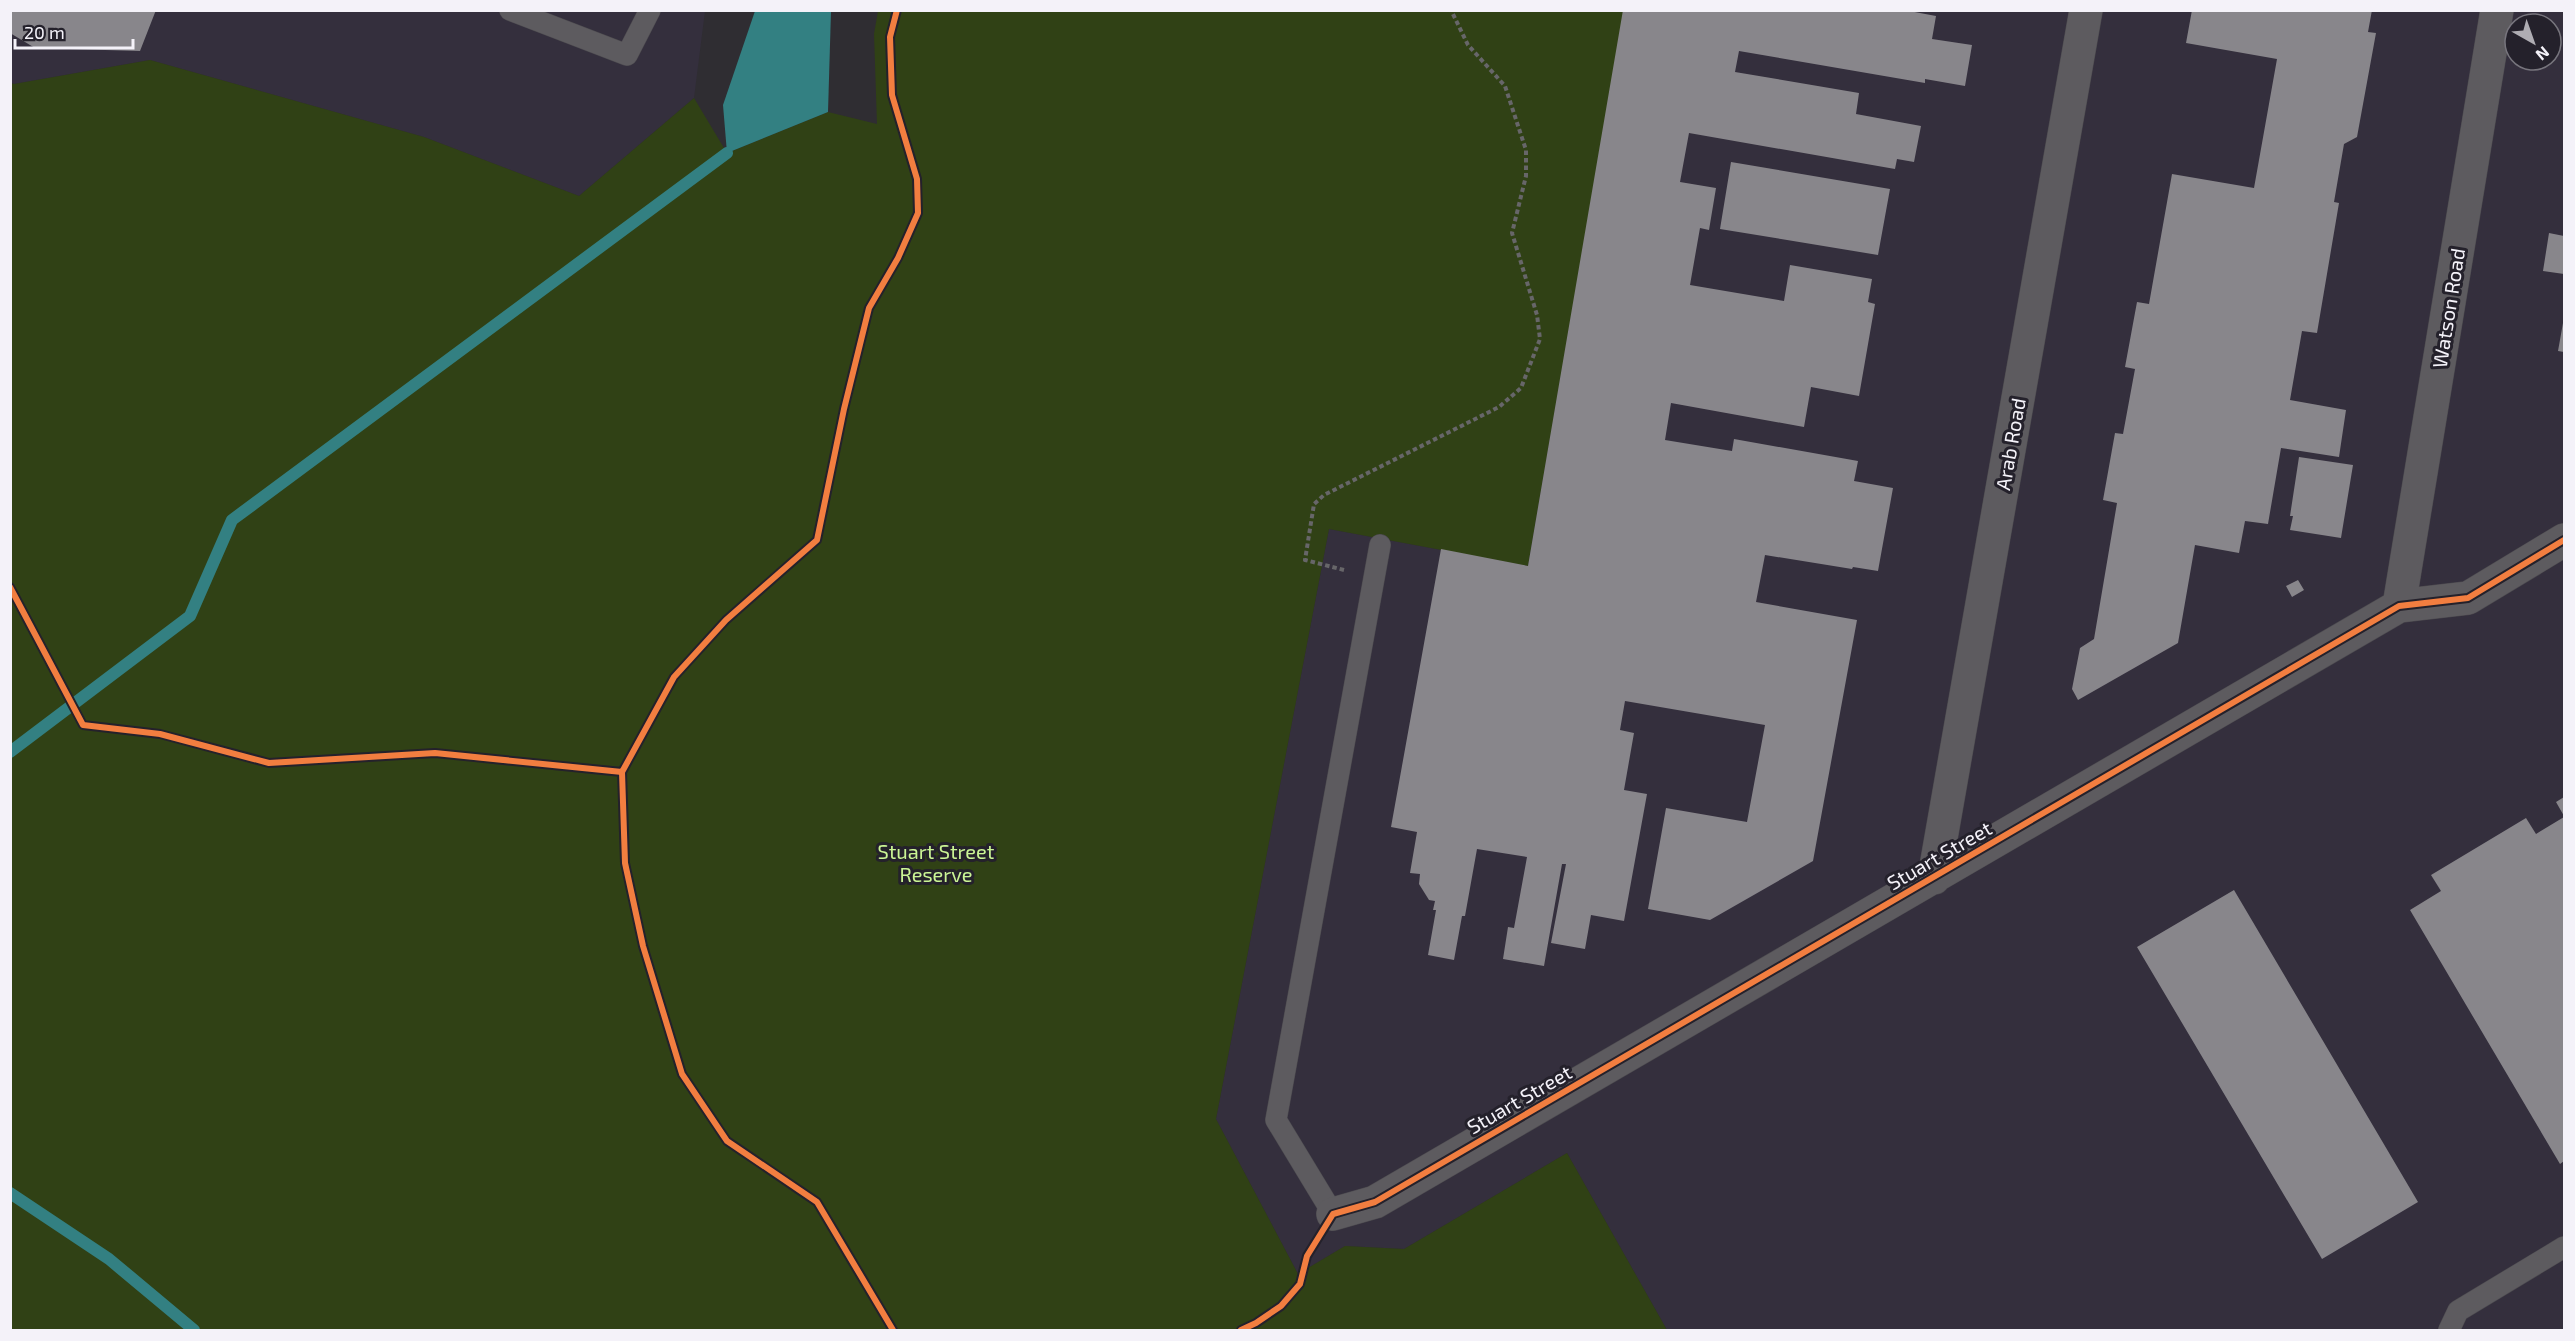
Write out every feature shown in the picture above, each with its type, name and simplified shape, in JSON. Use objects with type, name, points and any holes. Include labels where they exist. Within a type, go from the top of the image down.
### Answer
[{"type":"street","name":"Arab Road","points":[[1934,878],[2086,10]]},
{"type":"street","name":"Watson Road","points":[[2399,606],[2497,10]]},
{"type":"street","name":"Stuart Street","points":[[1333,1214],[1375,1202],[2399,606],[2468,598],[2565,540]]},
{"type":"lane","points":[[510,10],[627,55],[650,10]]},
{"type":"lane","points":[[1333,1214],[1276,1120],[1380,545]]},
{"type":"lane","points":[[2449,1330],[2458,1311],[2565,1247]]},
{"type":"path","points":[[1374,577],[1305,560],[1314,504],[1324,495],[1499,407],[1521,388],[1540,339],[1537,315],[1512,233],[1526,176],[1526,150],[1505,86],[1468,45],[1451,10]]},
{"type":"shaded area","points":[[10,11],[705,11],[694,98],[579,196],[424,137],[150,60],[14,84],[10,82]]},
{"type":"shaded area","points":[[1624,11],[2564,11],[2564,1330],[1667,1330],[1567,1153],[1404,1249],[1345,1246],[1298,1274],[1216,1119],[1329,529],[1527,566]]},
{"type":"green space","name":"Stuart Street Reserve","points":[[878,11],[1624,11],[1528,566],[1329,529],[1216,1119],[1298,1274],[1345,1246],[1404,1249],[1567,1153],[1667,1330],[11,1330],[10,83],[150,60],[424,137],[579,196],[694,98],[727,153],[828,112],[877,124],[874,34]]},
{"type":"water","points":[[755,11],[831,11],[828,112],[727,153],[723,105]]},
{"type":"building","points":[[10,10],[156,10],[140,51],[35,48],[10,33]]},
{"type":"building","points":[[1623,10],[1904,10],[1936,16],[1932,39],[1972,45],[1965,86],[1925,79],[1925,83],[1739,51],[1735,72],[1859,93],[1856,114],[1921,126],[1914,162],[1897,159],[1895,169],[1689,133],[1680,182],[1716,188],[1709,230],[1700,228],[1690,285],[1784,301],[1790,265],[1872,279],[1868,302],[1875,304],[1859,396],[1811,387],[1804,427],[1671,403],[1665,440],[1732,451],[1734,439],[1858,461],[1854,481],[1893,488],[1878,571],[1765,555],[1756,602],[1857,620],[1813,861],[1710,920],[1648,909],[1666,808],[1747,822],[1765,725],[1625,701],[1620,730],[1634,733],[1624,790],[1647,794],[1624,921],[1591,915],[1585,949],[1551,943],[1566,864],[1562,864],[1544,966],[1503,959],[1508,927],[1514,928],[1527,857],[1477,849],[1465,916],[1462,916],[1454,960],[1428,955],[1436,910],[1433,910],[1435,901],[1429,900],[1419,884],[1420,874],[1410,873],[1417,832],[1391,827],[1441,549],[1528,566]]},
{"type":"building","points":[[2192,10],[2372,10],[2368,32],[2376,33],[2357,137],[2344,144],[2334,202],[2339,203],[2317,333],[2302,331],[2290,400],[2346,410],[2339,457],[2281,448],[2268,524],[2245,521],[2239,553],[2195,545],[2178,643],[2078,700],[2072,689],[2080,648],[2094,639],[2117,503],[2103,500],[2115,433],[2123,434],[2135,369],[2125,367],[2137,302],[2149,304],[2172,174],[2254,188],[2277,59],[2186,43]]},
{"type":"building","points":[[1731,162],[1890,189],[1878,255],[1720,229]]},
{"type":"building","points":[[2549,233],[2564,236],[2564,274],[2543,271]]},
{"type":"building","points":[[2564,323],[2564,352],[2558,351]]},
{"type":"building","points":[[2299,457],[2353,465],[2341,538],[2290,530]]},
{"type":"building","points":[[2298,580],[2304,590],[2292,597],[2286,586]]},
{"type":"building","points":[[2564,797],[2564,816],[2556,802]]},
{"type":"building","points":[[2564,817],[2564,1161],[2560,1164],[2410,910],[2441,891],[2431,875],[2526,818],[2536,834]]},
{"type":"building","points":[[2234,890],[2418,1202],[2322,1259],[2137,947]]},
{"type":"waterway","points":[[10,752],[190,616],[232,520],[727,153]]},
{"type":"waterway","points":[[10,1193],[109,1259],[194,1330]]},
{"type":"cycle path","points":[[622,772],[674,677],[726,620],[817,540],[844,409],[869,308],[898,258],[918,213],[917,179],[892,95],[890,37],[897,10]]},
{"type":"cycle path","points":[[1241,1330],[1281,1306],[1300,1284],[1307,1256],[1333,1214],[1375,1202],[2399,606],[2468,598],[2564,540]]},
{"type":"cycle path","points":[[10,587],[83,725],[160,734],[269,763],[435,753],[622,772],[625,863],[643,946],[682,1074],[727,1141],[817,1202],[893,1330]]}]
